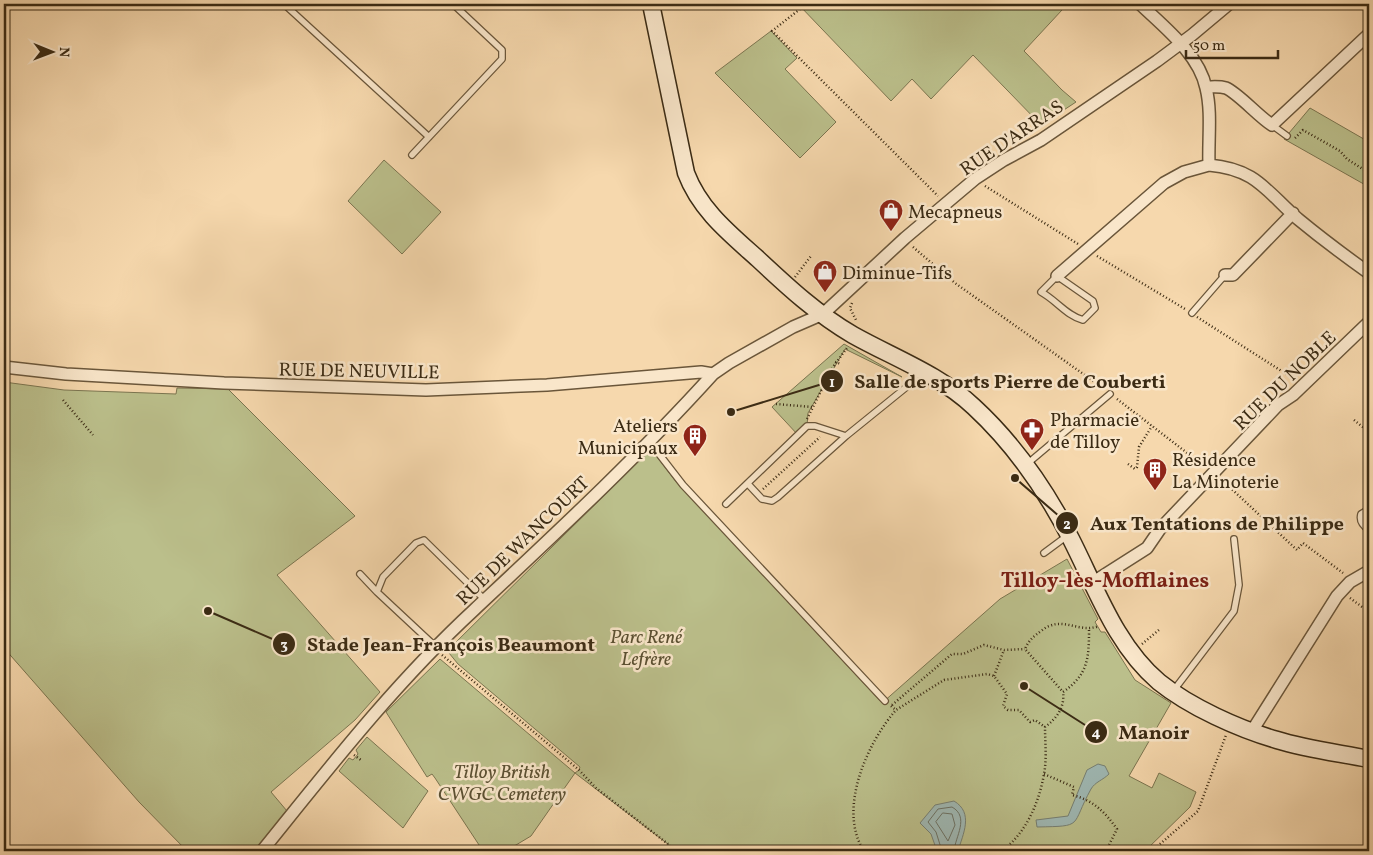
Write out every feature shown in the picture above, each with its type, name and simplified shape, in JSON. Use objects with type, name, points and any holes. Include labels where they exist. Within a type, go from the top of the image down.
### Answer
[{"type":"street","points":[[651,4],[679,141],[692,188],[713,218],[811,308],[855,336],[938,379],[972,406],[1025,464],[1068,534],[1111,619],[1147,671],[1172,692],[1231,722],[1278,741],[1369,759]]},
{"type":"street","points":[[1140,4],[1180,44],[1200,70],[1206,88],[1209,165]]},
{"type":"street","name":"RUE D'ARRAS","points":[[823,314],[905,238],[975,179],[1004,160],[1041,140],[1180,44],[1229,4]]},
{"type":"street","points":[[1206,88],[1217,86],[1228,89],[1257,116],[1272,125],[1369,34]]},
{"type":"street","points":[[1057,276],[1164,183],[1184,172],[1209,165],[1227,166],[1249,175],[1338,251],[1369,273]]},
{"type":"street","points":[[1225,275],[1233,275],[1293,213]]},
{"type":"street","name":"RUE DE WANCOURT","points":[[262,851],[370,720],[436,648],[649,441],[713,374],[793,327],[823,314]]},
{"type":"street","name":"RUE DU NOBLE","points":[[1092,583],[1147,548],[1160,529],[1278,405],[1303,385],[1369,322]]},
{"type":"street","name":"RUE DE NEUVILLE","points":[[4,367],[84,375],[392,390],[537,386],[701,372],[713,374]]},
{"type":"street","points":[[1252,731],[1337,596],[1350,582],[1369,571]]},
{"type":"lane","points":[[284,4],[429,137]]},
{"type":"lane","points":[[412,155],[502,59],[502,50],[453,4]]},
{"type":"lane","points":[[1272,125],[1287,136]]},
{"type":"lane","points":[[1192,313],[1225,275]]},
{"type":"lane","points":[[1057,276],[1093,300],[1095,308],[1083,320],[1075,318],[1050,297],[1040,292],[1057,276]]},
{"type":"lane","points":[[748,484],[758,495],[772,501],[909,384],[920,370]]},
{"type":"lane","points":[[1025,464],[1037,457],[1110,394]]},
{"type":"lane","points":[[726,504],[807,426],[815,426],[846,436]]},
{"type":"lane","points":[[649,441],[683,484],[885,701]]},
{"type":"lane","points":[[1369,509],[1361,514],[1360,519],[1363,526],[1369,530]]},
{"type":"lane","points":[[1044,553],[1068,534]]},
{"type":"lane","points":[[1172,692],[1234,611],[1239,585],[1234,539]]},
{"type":"lane","points":[[378,592],[383,577],[416,542],[424,540],[485,600]]},
{"type":"lane","points":[[360,574],[436,648]]},
{"type":"path","points":[[795,4],[800,9],[772,31],[939,198],[946,195]]},
{"type":"path","points":[[1303,130],[1340,151],[1347,159],[1369,173]]},
{"type":"path","points":[[975,179],[1192,313],[1303,385]]},
{"type":"path","points":[[905,238],[955,283],[1110,394],[1214,474],[1297,550],[1303,543],[1344,575],[1353,587],[1348,595],[1369,612]]},
{"type":"path","points":[[788,287],[811,256]]},
{"type":"path","points":[[807,426],[808,413],[822,386],[836,362],[863,327],[851,313],[852,302],[845,295]]},
{"type":"path","points":[[836,362],[841,364]]},
{"type":"path","points":[[822,386],[828,389]]},
{"type":"path","points":[[63,400],[93,435]]},
{"type":"path","points":[[776,404],[812,407]]},
{"type":"path","points":[[1354,420],[1369,432]]},
{"type":"path","points":[[1128,464],[1135,469],[1137,467],[1139,447],[1152,426]]},
{"type":"path","points":[[758,495],[826,430]]},
{"type":"path","points":[[1025,649],[1029,640],[1046,627],[1058,623],[1089,630],[1111,619]]},
{"type":"path","points":[[1133,653],[1160,629]]},
{"type":"path","points":[[1063,692],[1081,678],[1088,652],[1089,630]]},
{"type":"path","points":[[896,710],[891,706],[952,654],[963,654],[984,644],[1004,650],[1025,649]]},
{"type":"path","points":[[436,648],[579,770],[596,788],[677,851]]},
{"type":"path","points":[[1002,851],[1013,843],[1027,825],[1044,774],[1046,727],[1062,707],[1063,692],[1025,649]]},
{"type":"path","points":[[994,676],[1004,650]]},
{"type":"path","points":[[864,851],[859,843],[854,822],[854,804],[863,760],[883,724],[896,710],[944,680],[976,674],[994,676],[1007,694],[1003,706],[1008,710],[1019,710],[1030,722],[1035,720],[1046,727]]},
{"type":"path","points":[[1152,851],[1198,811],[1231,722]]},
{"type":"path","points":[[1044,774],[1074,787],[1072,795],[1101,808],[1117,829],[1106,851]]},
{"type":"green space","points":[[798,4],[1054,4],[1062,10],[1024,51],[1076,102],[1041,125],[973,55],[931,99],[912,79],[891,101]]},
{"type":"green space","points":[[771,31],[797,58],[785,69],[836,122],[800,158],[715,73]]},
{"type":"green space","points":[[1310,108],[1369,142],[1369,187],[1284,139]]},
{"type":"green space","points":[[384,160],[441,212],[402,254],[348,201]]},
{"type":"green space","points":[[844,344],[902,377],[845,349],[808,413],[807,426],[798,435],[772,407]]},
{"type":"green space","points":[[4,382],[64,390],[176,394],[177,388],[228,389],[355,516],[277,575],[380,692],[355,720],[271,792],[287,811],[255,851],[187,851],[139,802],[4,648]]},
{"type":"green space","name":"Parc René Lefrère","points":[[651,449],[677,483],[882,703],[1000,599],[1067,559],[1098,619],[1095,622],[1101,632],[1105,632],[1135,680],[1171,703],[1129,776],[1152,788],[1159,773],[1196,792],[1190,807],[1145,851],[677,851],[575,773],[580,767],[458,664],[449,653],[451,647]]},
{"type":"green space","name":"Tilloy British CWGC Cemetery","points":[[440,659],[575,773],[531,836],[506,851],[483,851],[432,774],[427,777],[386,712]]},
{"type":"green space","points":[[367,737],[428,791],[403,828],[339,771],[349,758],[353,760],[358,754],[356,750]]},
{"type":"water","points":[[1098,764],[1105,766],[1109,774],[1093,787],[1074,822],[1063,826],[1037,827],[1036,820],[1068,816],[1087,770]]},
{"type":"water","points":[[954,801],[964,811],[965,818],[964,831],[958,851],[937,851],[931,834],[920,823],[935,805]]},
{"type":"place","name":"Mecapneus","points":[[891,232]]},
{"type":"place","name":"Diminue-Tifs","points":[[825,293]]},
{"type":"place","name":"Salle de sports Pierre de Couberti","points":[[731,412]]},
{"type":"place","name":"Pharmacie de Tilloy","points":[[1032,451]]},
{"type":"place","name":"Ateliers Municipaux","points":[[695,457]]},
{"type":"place","name":"Aux Tentations de Philippe","points":[[1015,478]]},
{"type":"place","name":"Résidence La Minoterie","points":[[1155,491]]},
{"type":"place","name":"Stade Jean-François Beaumont","points":[[208,611]]},
{"type":"place","name":"Manoir","points":[[1024,686]]},
{"type":"district","name":"Tilloy-lès-Mofflaines","points":[[1105,580]]}]
